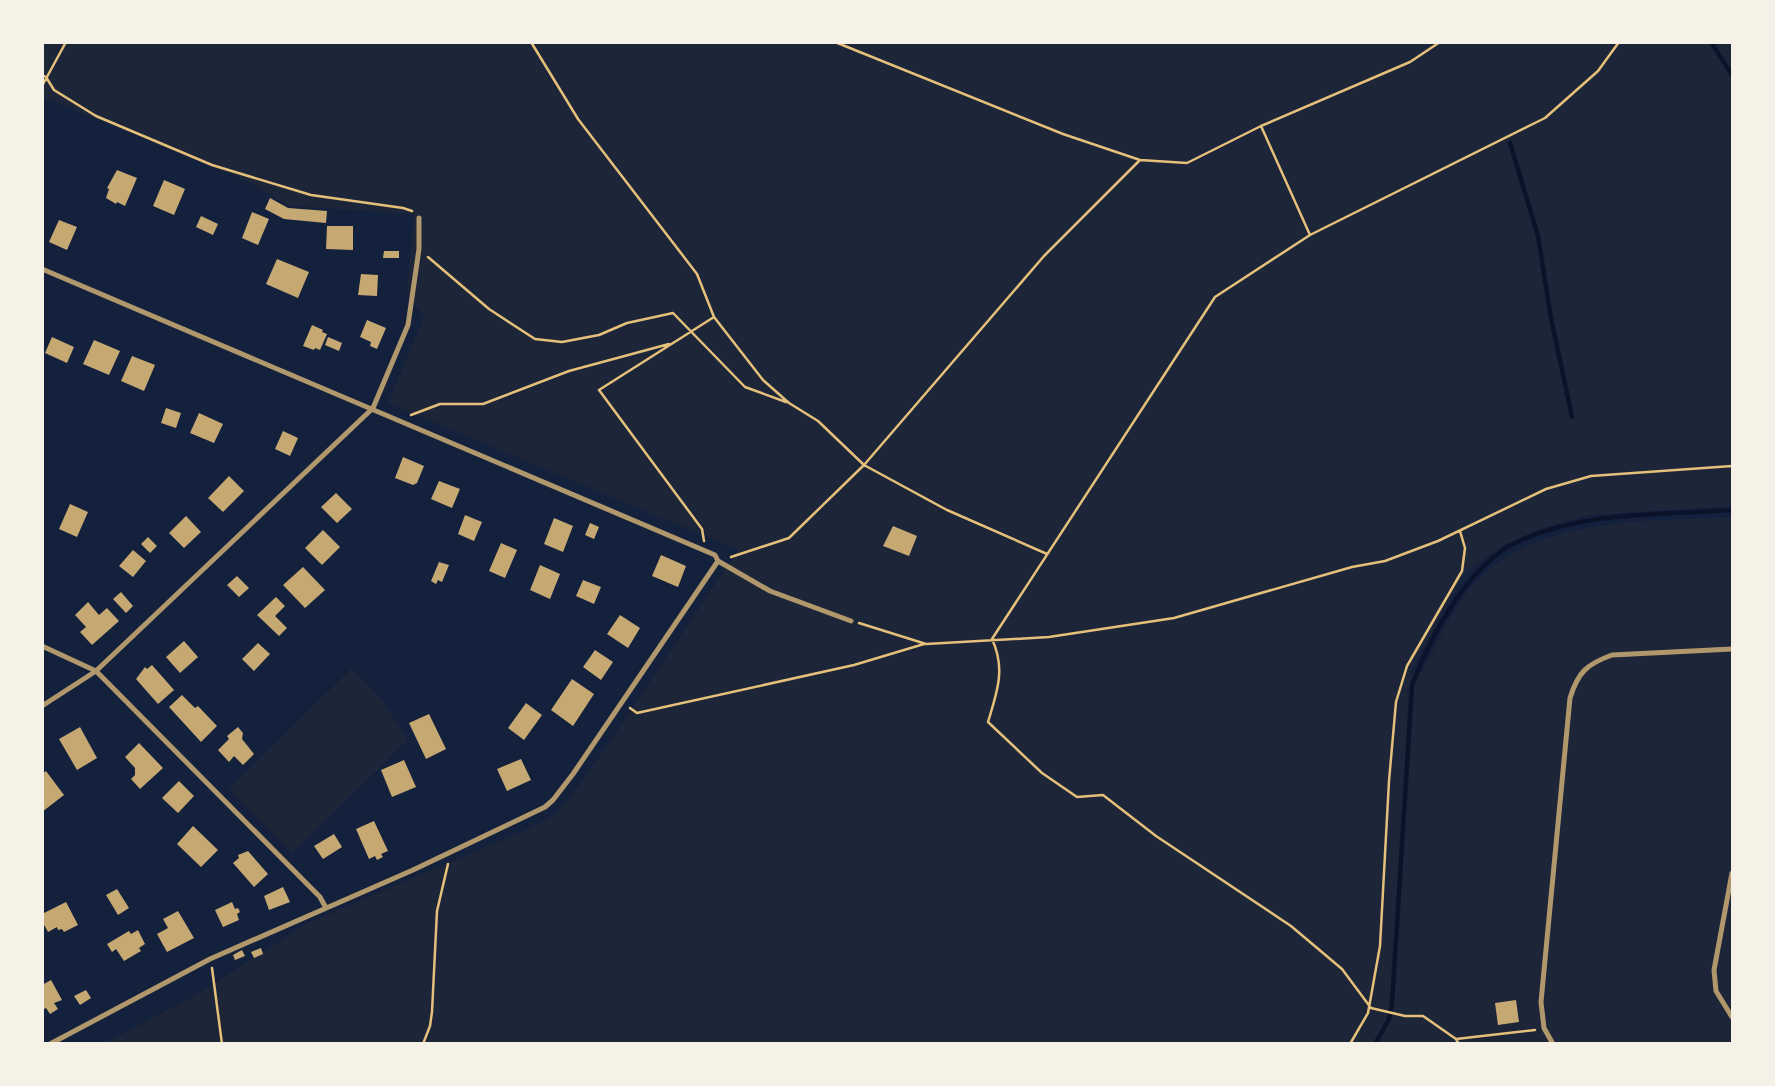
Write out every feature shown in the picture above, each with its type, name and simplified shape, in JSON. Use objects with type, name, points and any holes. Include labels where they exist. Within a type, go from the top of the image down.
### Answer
[{"type":"street","points":[[42,706],[96,671],[373,408],[408,326],[419,250],[420,218]]},
{"type":"street","points":[[42,269],[400,419],[715,555],[718,561],[770,591],[851,620]]},
{"type":"street","points":[[50,1044],[210,960],[451,853],[545,806],[553,800],[718,561]]},
{"type":"street","points":[[42,646],[96,671],[320,897],[326,908]]},
{"type":"street","points":[[1553,1044],[1544,1028],[1541,1002],[1570,698],[1574,685],[1580,673],[1594,661],[1612,655],[1732,648]]},
{"type":"street","points":[[1732,873],[1714,970],[1716,991],[1732,1017]]},
{"type":"path","points":[[42,86],[66,42]]},
{"type":"path","points":[[531,42],[578,119],[697,274],[714,317],[763,380],[789,403],[818,421],[864,465],[947,510],[1047,554]]},
{"type":"path","points":[[835,42],[1063,134],[1140,160],[1187,163],[1262,126],[1410,62],[1440,42]]},
{"type":"path","points":[[992,639],[1215,298],[1310,235],[1544,118],[1598,71],[1619,42]]},
{"type":"path","points":[[42,74],[54,90],[110,123],[212,165],[312,194],[403,208],[416,213],[420,218]]},
{"type":"path","points":[[1262,126],[1310,235]]},
{"type":"path","points":[[718,561],[789,538],[864,465],[1044,256],[1140,160]]},
{"type":"path","points":[[419,250],[489,309],[535,339],[562,342],[599,334],[626,323],[673,313],[745,387],[789,403]]},
{"type":"path","points":[[706,552],[702,529],[599,390],[714,317]]},
{"type":"path","points":[[400,419],[440,404],[483,404],[569,371],[672,344]]},
{"type":"path","points":[[621,702],[637,713],[854,665],[926,644],[1049,637],[1174,618],[1352,567],[1385,561],[1460,531],[1546,489],[1591,476],[1732,466]]},
{"type":"path","points":[[1350,1044],[1368,1014],[1380,946],[1388,800],[1396,702],[1407,666],[1462,571],[1465,548],[1460,531]]},
{"type":"path","points":[[851,620],[926,644]]},
{"type":"path","points":[[992,639],[1000,656],[999,683],[988,722],[1042,773],[1077,797],[1103,795],[1156,836],[1291,926],[1342,969],[1370,1006],[1405,1016],[1424,1016],[1456,1039],[1459,1044]]},
{"type":"path","points":[[423,1044],[430,1026],[432,1012],[437,911],[451,853]]},
{"type":"path","points":[[210,960],[217,989],[222,1044]]},
{"type":"path","points":[[1456,1039],[1523,1033],[1544,1028]]},
{"type":"shaded area","points":[[42,43],[1732,43],[1732,506],[1588,515],[1543,528],[1504,545],[1466,571],[1409,675],[1422,672],[1451,616],[1472,586],[1498,563],[1527,546],[1559,534],[1628,522],[1732,517],[1732,1043],[105,1043],[196,995],[310,922],[523,831],[553,816],[569,799],[612,739],[738,550],[388,403],[424,317],[407,293],[414,214],[289,206],[249,182],[43,97]]},
{"type":"shaded area","points":[[352,668],[383,701],[408,740],[292,853],[229,789]]},
{"type":"building","points":[[117,170],[137,178],[125,206],[117,202],[116,204],[106,198],[109,189],[107,188]]},
{"type":"building","points":[[164,180],[185,189],[174,215],[153,206]]},
{"type":"building","points":[[270,198],[288,208],[327,211],[326,223],[284,219],[265,209]]},
{"type":"building","points":[[252,212],[269,219],[258,245],[242,238]]},
{"type":"building","points":[[201,216],[218,224],[213,235],[196,227]]},
{"type":"building","points":[[59,220],[77,227],[67,250],[49,242]]},
{"type":"building","points":[[327,226],[353,226],[353,250],[326,249]]},
{"type":"building","points":[[384,251],[399,251],[399,258],[383,258]]},
{"type":"building","points":[[277,259],[309,272],[298,298],[266,284]]},
{"type":"building","points":[[361,274],[378,275],[377,296],[358,295]]},
{"type":"building","points":[[367,320],[386,328],[377,349],[370,346],[371,342],[360,337]]},
{"type":"building","points":[[312,325],[327,334],[320,350],[303,346]]},
{"type":"building","points":[[52,337],[74,347],[67,363],[45,353]]},
{"type":"building","points":[[328,337],[342,343],[339,351],[325,345]]},
{"type":"building","points":[[94,340],[120,351],[109,375],[83,364]]},
{"type":"building","points":[[132,356],[155,365],[144,391],[121,381]]},
{"type":"building","points":[[166,408],[181,413],[176,428],[161,423]]},
{"type":"building","points":[[199,413],[223,424],[214,443],[190,433]]},
{"type":"building","points":[[283,431],[298,438],[290,456],[275,449]]},
{"type":"building","points":[[403,457],[424,466],[417,483],[413,485],[395,478]]},
{"type":"building","points":[[229,476],[244,491],[223,512],[208,498]]},
{"type":"building","points":[[439,481],[460,489],[452,508],[431,499]]},
{"type":"building","points":[[336,493],[352,509],[337,523],[321,507]]},
{"type":"building","points":[[70,504],[88,512],[77,537],[59,529]]},
{"type":"building","points":[[465,515],[482,522],[474,541],[458,534]]},
{"type":"building","points":[[186,516],[201,532],[184,548],[169,533]]},
{"type":"building","points":[[554,518],[573,526],[563,552],[544,544]]},
{"type":"building","points":[[590,523],[599,527],[594,539],[585,535]]},
{"type":"building","points":[[893,526],[917,536],[909,556],[883,546]]},
{"type":"building","points":[[323,530],[340,547],[322,565],[305,548]]},
{"type":"building","points":[[148,537],[157,546],[150,553],[141,544]]},
{"type":"building","points":[[501,543],[517,550],[505,578],[489,571]]},
{"type":"building","points":[[133,550],[146,561],[133,577],[119,566]]},
{"type":"building","points":[[661,555],[686,566],[678,587],[652,576]]},
{"type":"building","points":[[439,562],[449,565],[442,582],[438,580],[436,584],[431,581]]},
{"type":"building","points":[[540,565],[560,574],[550,599],[530,590]]},
{"type":"building","points":[[303,567],[325,590],[305,608],[283,585]]},
{"type":"building","points":[[237,576],[249,588],[239,597],[227,585]]},
{"type":"building","points":[[583,580],[601,587],[594,604],[576,596]]},
{"type":"building","points":[[121,592],[133,606],[126,613],[113,599]]},
{"type":"building","points":[[276,597],[285,606],[275,616],[287,628],[279,636],[257,615]]},
{"type":"building","points":[[88,602],[99,615],[107,608],[119,621],[92,645],[80,632],[86,627],[75,615]]},
{"type":"building","points":[[620,615],[640,628],[628,648],[607,634]]},
{"type":"building","points":[[184,641],[198,657],[180,673],[166,657]]},
{"type":"building","points":[[258,643],[270,654],[254,671],[242,659]]},
{"type":"building","points":[[595,650],[613,662],[601,680],[583,667]]},
{"type":"building","points":[[152,665],[174,690],[158,704],[136,679],[145,667],[147,669]]},
{"type":"building","points":[[572,679],[594,694],[573,726],[551,710]]},
{"type":"building","points":[[182,695],[195,708],[198,706],[217,726],[201,742],[169,707]]},
{"type":"building","points":[[526,703],[542,715],[524,740],[508,728]]},
{"type":"building","points":[[429,714],[446,749],[426,759],[409,723]]},
{"type":"building","points":[[80,727],[97,758],[77,770],[59,739]]},
{"type":"building","points":[[238,727],[243,733],[242,739],[254,754],[243,765],[234,756],[229,762],[218,750],[229,739],[227,736]]},
{"type":"building","points":[[139,743],[163,768],[140,789],[131,779],[135,775],[135,768],[125,757]]},
{"type":"building","points":[[521,759],[531,780],[507,791],[497,769]]},
{"type":"building","points":[[404,760],[416,787],[392,797],[381,770]]},
{"type":"building","points":[[46,771],[64,795],[42,812],[42,774]]},
{"type":"building","points":[[179,781],[194,796],[178,813],[162,798]]},
{"type":"building","points":[[374,821],[388,851],[381,854],[383,857],[377,860],[375,856],[369,859],[356,829]]},
{"type":"building","points":[[193,826],[218,850],[201,867],[177,844]]},
{"type":"building","points":[[334,834],[342,847],[323,859],[314,846]]},
{"type":"building","points":[[248,851],[268,874],[254,887],[233,863],[239,858],[238,855]]},
{"type":"building","points":[[283,887],[290,902],[269,910],[264,896]]},
{"type":"building","points":[[117,889],[129,908],[118,915],[106,895]]},
{"type":"building","points":[[66,902],[78,925],[64,932],[62,929],[58,930],[57,927],[48,932],[42,921],[42,914]]},
{"type":"building","points":[[232,902],[235,909],[238,908],[240,912],[237,914],[239,920],[223,927],[215,910]]},
{"type":"building","points":[[178,911],[194,938],[167,952],[157,934],[168,928],[163,919]]},
{"type":"building","points":[[138,930],[145,944],[139,948],[141,951],[124,961],[116,949],[112,952],[107,944],[129,931],[131,934]]},
{"type":"building","points":[[261,948],[263,954],[254,958],[251,952]]},
{"type":"building","points":[[242,950],[245,956],[235,960],[233,955]]},
{"type":"building","points":[[51,980],[62,1000],[54,1003],[58,1009],[50,1014],[46,1008],[42,1010],[42,985]]},
{"type":"building","points":[[86,990],[91,998],[80,1005],[74,996]]},
{"type":"building","points":[[1516,1000],[1519,1022],[1498,1025],[1495,1003]]},
{"type":"waterway","points":[[1711,42],[1732,75]]},
{"type":"waterway","points":[[1510,143],[1538,236],[1551,318],[1572,417]]},
{"type":"waterway","points":[[1375,1044],[1389,1019],[1392,1004],[1412,685],[1429,646],[1452,605],[1466,586],[1497,554],[1515,543],[1540,533],[1567,525],[1622,516],[1732,510]]}]
